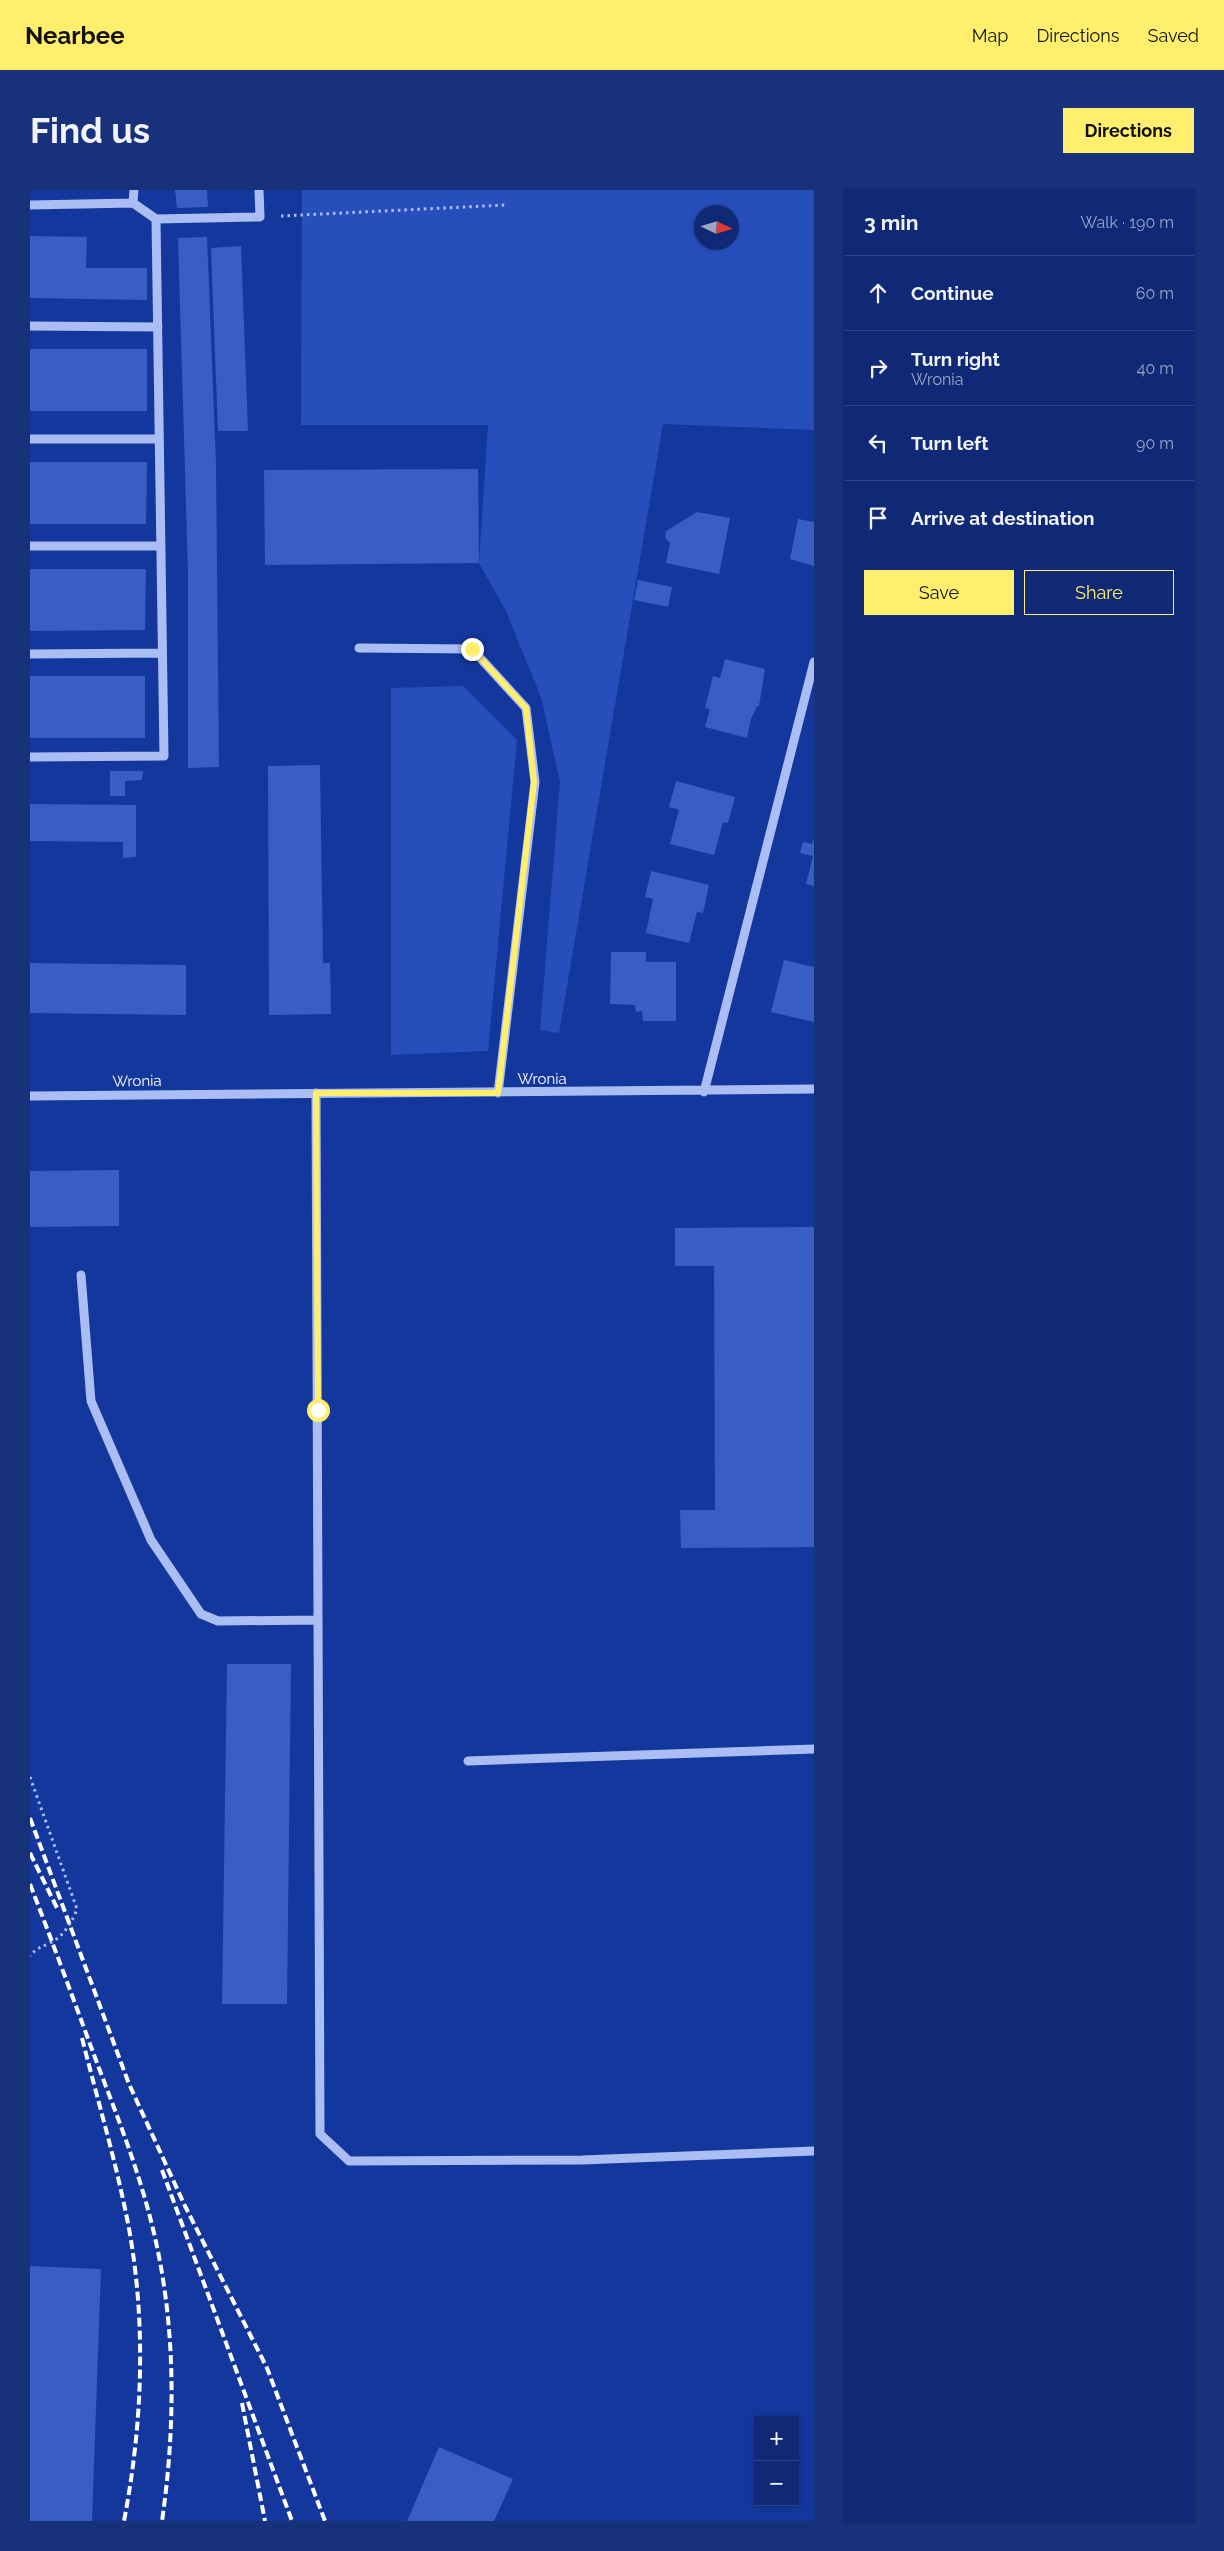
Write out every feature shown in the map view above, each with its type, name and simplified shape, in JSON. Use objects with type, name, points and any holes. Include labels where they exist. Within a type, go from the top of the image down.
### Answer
[{"type":"street","points":[[133,202],[134,190]]},
{"type":"street","points":[[30,206],[133,202],[156,219],[260,217],[259,190]]},
{"type":"street","points":[[30,757],[164,756],[156,219]]},
{"type":"street","points":[[30,326],[158,327]]},
{"type":"street","points":[[30,439],[159,439]]},
{"type":"street","points":[[30,546],[161,546]]},
{"type":"street","points":[[359,648],[472,649],[526,708],[534,782],[498,1093]]},
{"type":"street","points":[[30,654],[162,653]]},
{"type":"street","points":[[704,1092],[814,662]]},
{"type":"street","name":"Wronia","points":[[30,1096],[704,1092],[814,1089]]},
{"type":"street","points":[[316,1093],[320,2134],[348,2161],[582,2160],[814,2151]]},
{"type":"street","points":[[81,1275],[91,1401],[151,1540],[202,1614],[218,1621],[318,1620]]},
{"type":"street","points":[[468,1761],[814,1748]]},
{"type":"path","points":[[260,217],[505,205]]},
{"type":"path","points":[[30,1777],[77,1909],[70,1926],[52,1942],[35,1949],[30,1956]]},
{"type":"shaded area","points":[[302,190],[814,190],[814,430],[663,424],[559,1033],[540,1030],[560,782],[541,697],[506,611],[479,563],[488,425],[301,425]]},
{"type":"shaded area","points":[[463,686],[517,740],[488,1051],[391,1055],[391,688]]},
{"type":"building","points":[[175,190],[207,190],[208,207],[177,208]]},
{"type":"building","points":[[30,236],[87,237],[86,268],[147,268],[147,300],[30,298]]},
{"type":"building","points":[[207,237],[216,464],[219,767],[188,768],[188,572],[178,238]]},
{"type":"building","points":[[241,246],[248,431],[218,431],[211,248]]},
{"type":"building","points":[[30,349],[147,349],[147,411],[30,411]]},
{"type":"building","points":[[30,462],[147,462],[146,524],[30,524]]},
{"type":"building","points":[[478,469],[479,563],[265,565],[264,470]]},
{"type":"building","points":[[697,512],[730,518],[719,574],[666,563],[670,543],[665,538],[666,531]]},
{"type":"building","points":[[798,519],[814,522],[814,566],[790,559]]},
{"type":"building","points":[[30,569],[146,569],[145,630],[30,631]]},
{"type":"building","points":[[638,580],[672,587],[668,607],[634,600]]},
{"type":"building","points":[[725,659],[765,669],[759,706],[757,706],[751,719],[747,738],[705,727],[710,709],[705,708],[713,676],[720,678]]},
{"type":"building","points":[[30,676],[145,676],[145,738],[30,738]]},
{"type":"building","points":[[320,765],[323,963],[330,963],[331,1014],[269,1015],[268,766]]},
{"type":"building","points":[[110,771],[143,771],[142,780],[125,781],[125,796],[110,796]]},
{"type":"building","points":[[676,781],[735,797],[728,823],[723,822],[714,855],[670,844],[679,810],[669,807]]},
{"type":"building","points":[[30,804],[136,805],[136,857],[123,858],[123,842],[30,841]]},
{"type":"building","points":[[814,839],[814,886],[806,884],[813,856],[800,853],[803,842],[812,844]]},
{"type":"building","points":[[651,871],[709,885],[703,913],[697,912],[689,943],[646,933],[653,899],[645,897]]},
{"type":"building","points":[[611,952],[646,952],[646,962],[676,962],[676,1021],[643,1021],[642,1011],[636,1012],[635,1005],[610,1004]]},
{"type":"building","points":[[784,960],[814,967],[814,1022],[771,1012]]},
{"type":"building","points":[[30,963],[186,965],[186,1015],[30,1013]]},
{"type":"building","points":[[119,1170],[119,1226],[30,1227],[30,1171]]},
{"type":"building","points":[[814,1227],[814,1547],[681,1548],[680,1510],[715,1510],[714,1266],[675,1266],[675,1228]]},
{"type":"building","points":[[227,1664],[291,1664],[287,2004],[222,2004]]},
{"type":"building","points":[[30,2266],[101,2269],[92,2521],[30,2521]]},
{"type":"building","points":[[439,2447],[513,2479],[494,2521],[407,2521]]},
{"type":"railway","points":[[30,1818],[129,2084],[185,2206],[267,2368],[325,2521]]},
{"type":"railway","points":[[30,1853],[58,1910]]},
{"type":"railway","points":[[30,1884],[129,2149],[148,2209],[161,2265],[170,2338],[171,2374],[170,2448],[162,2521]]},
{"type":"railway","points":[[82,2038],[124,2204],[137,2282],[140,2362],[139,2402],[131,2482],[124,2521]]},
{"type":"railway","points":[[162,2170],[292,2521]]},
{"type":"railway","points":[[242,2403],[265,2521]]},
{"type":"route","points":[[318,1410],[318,1149],[316,1093],[498,1093],[534,782],[526,708],[472,649]]}]
